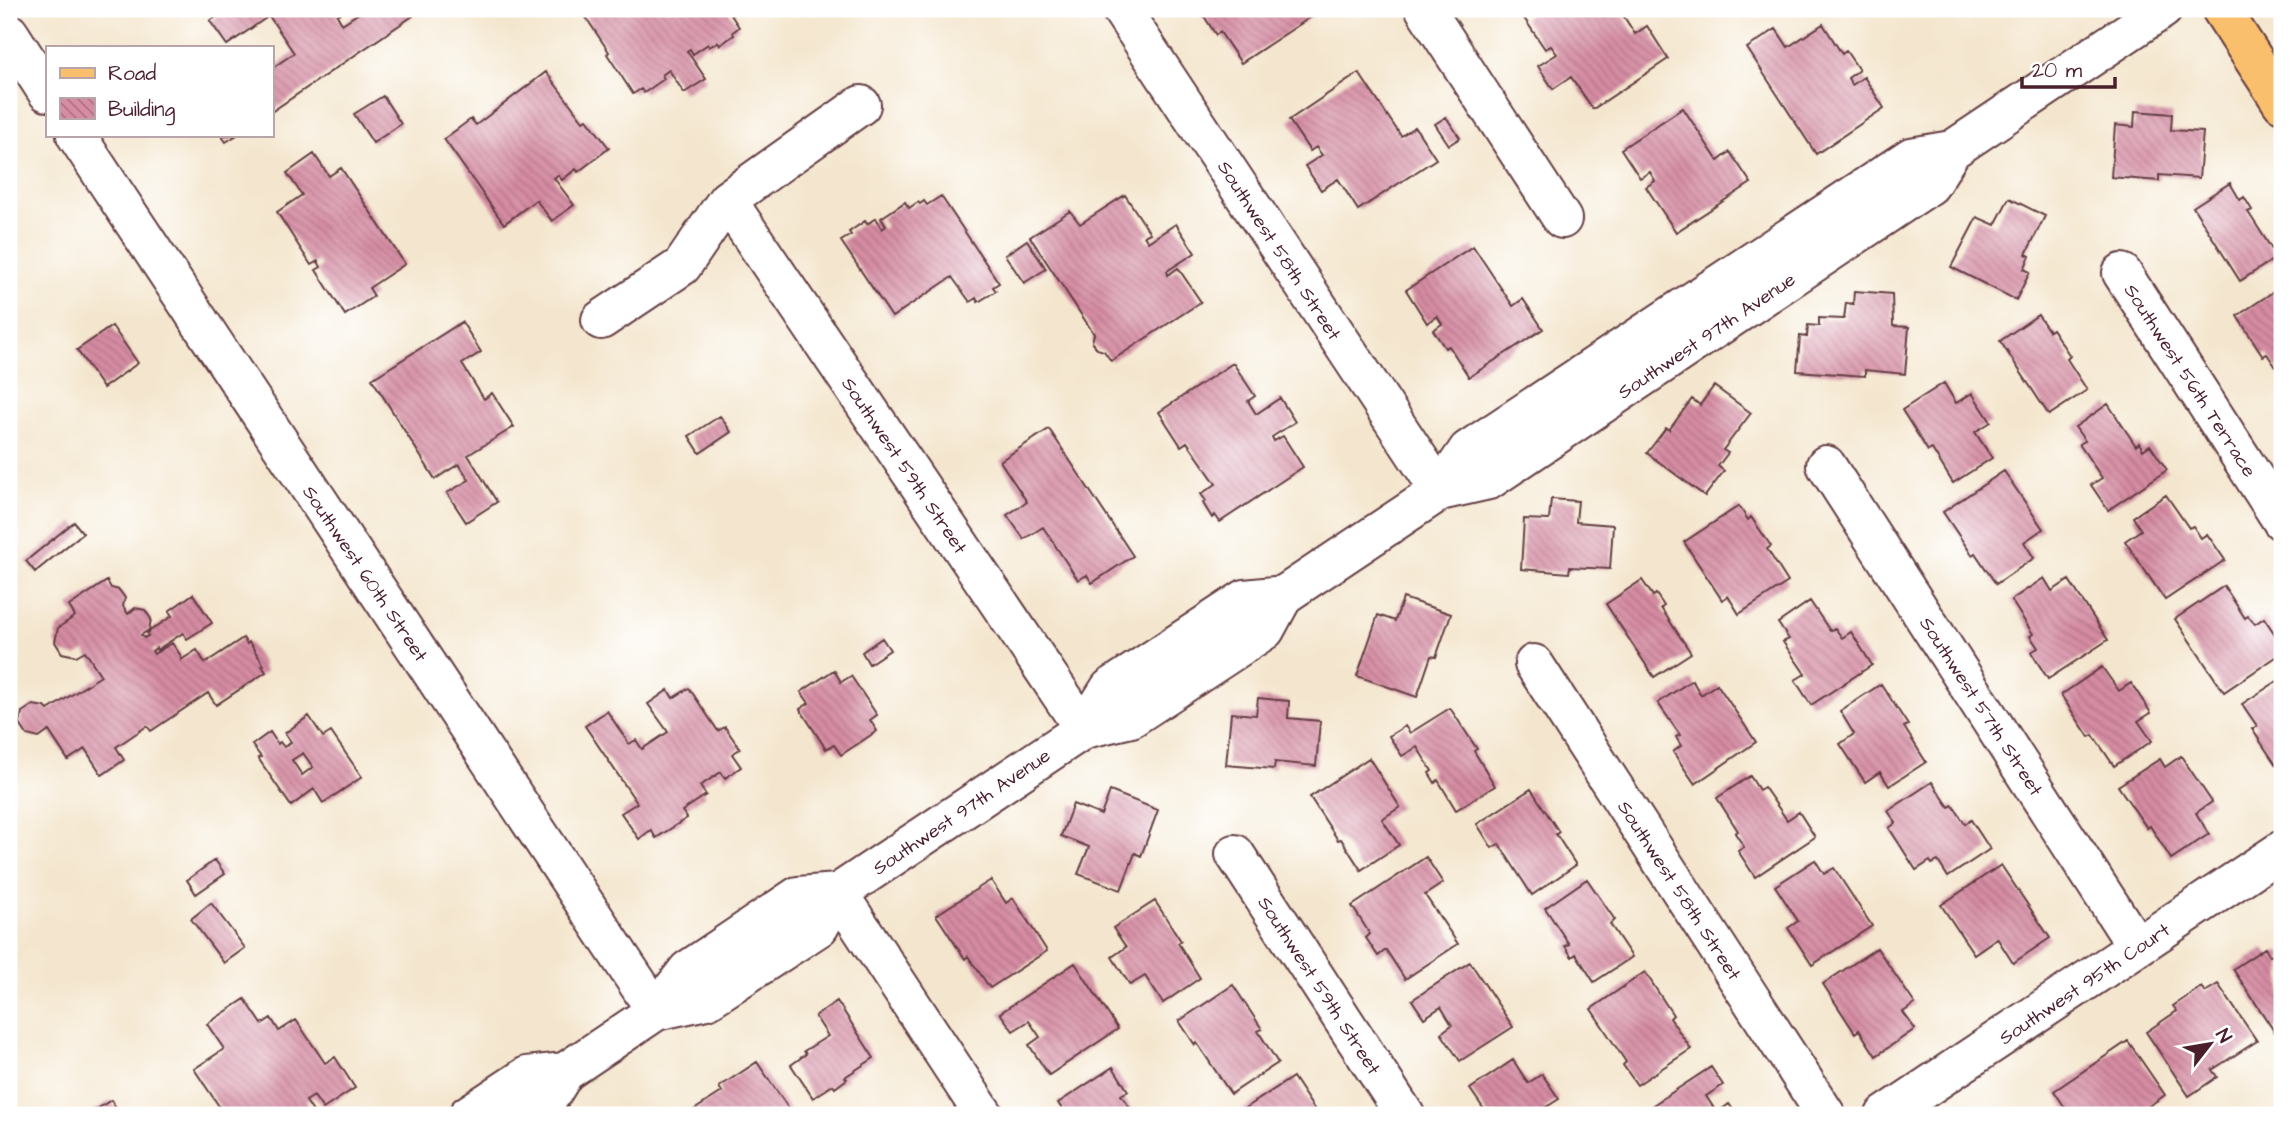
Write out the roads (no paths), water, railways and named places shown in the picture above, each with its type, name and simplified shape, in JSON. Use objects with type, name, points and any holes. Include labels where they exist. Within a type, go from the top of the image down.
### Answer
[{"type":"main road","points":[[2221,9],[2282,103]]},
{"type":"street","name":"Southwest 58th Street","points":[[1121,9],[1440,491]]},
{"type":"street","points":[[1425,9],[1562,219]]},
{"type":"street","name":"Southwest 97th Avenue","points":[[528,1115],[545,1104],[565,1072],[656,1011],[688,970],[798,896],[838,893],[1083,729],[1110,688],[1245,598],[1284,595],[1440,491],[1468,450],[1480,442],[1911,157],[1952,149],[2163,9]]},
{"type":"street","points":[[9,33],[46,90]]},
{"type":"street","points":[[601,320],[682,266],[727,200],[861,105]]},
{"type":"street","name":"Southwest 60th Street","points":[[77,136],[656,1011]]},
{"type":"street","name":"Southwest 59th Street","points":[[727,200],[1083,729]]},
{"type":"street","name":"Southwest 56th Terrace","points":[[2122,274],[2282,521]]},
{"type":"street","name":"Southwest 57th Street","points":[[1826,464],[2137,947]]},
{"type":"street","name":"Southwest 58th Street","points":[[1534,664],[1826,1115]]},
{"type":"street","name":"Southwest 95th Court","points":[[1885,1115],[2282,850]]},
{"type":"street","name":"Southwest 59th Street","points":[[1235,854],[1405,1115]]},
{"type":"street","points":[[838,893],[984,1115]]},
{"type":"street","name":"Southwest 97th Avenue","points":[[468,1115],[527,1076],[565,1072]]}]
